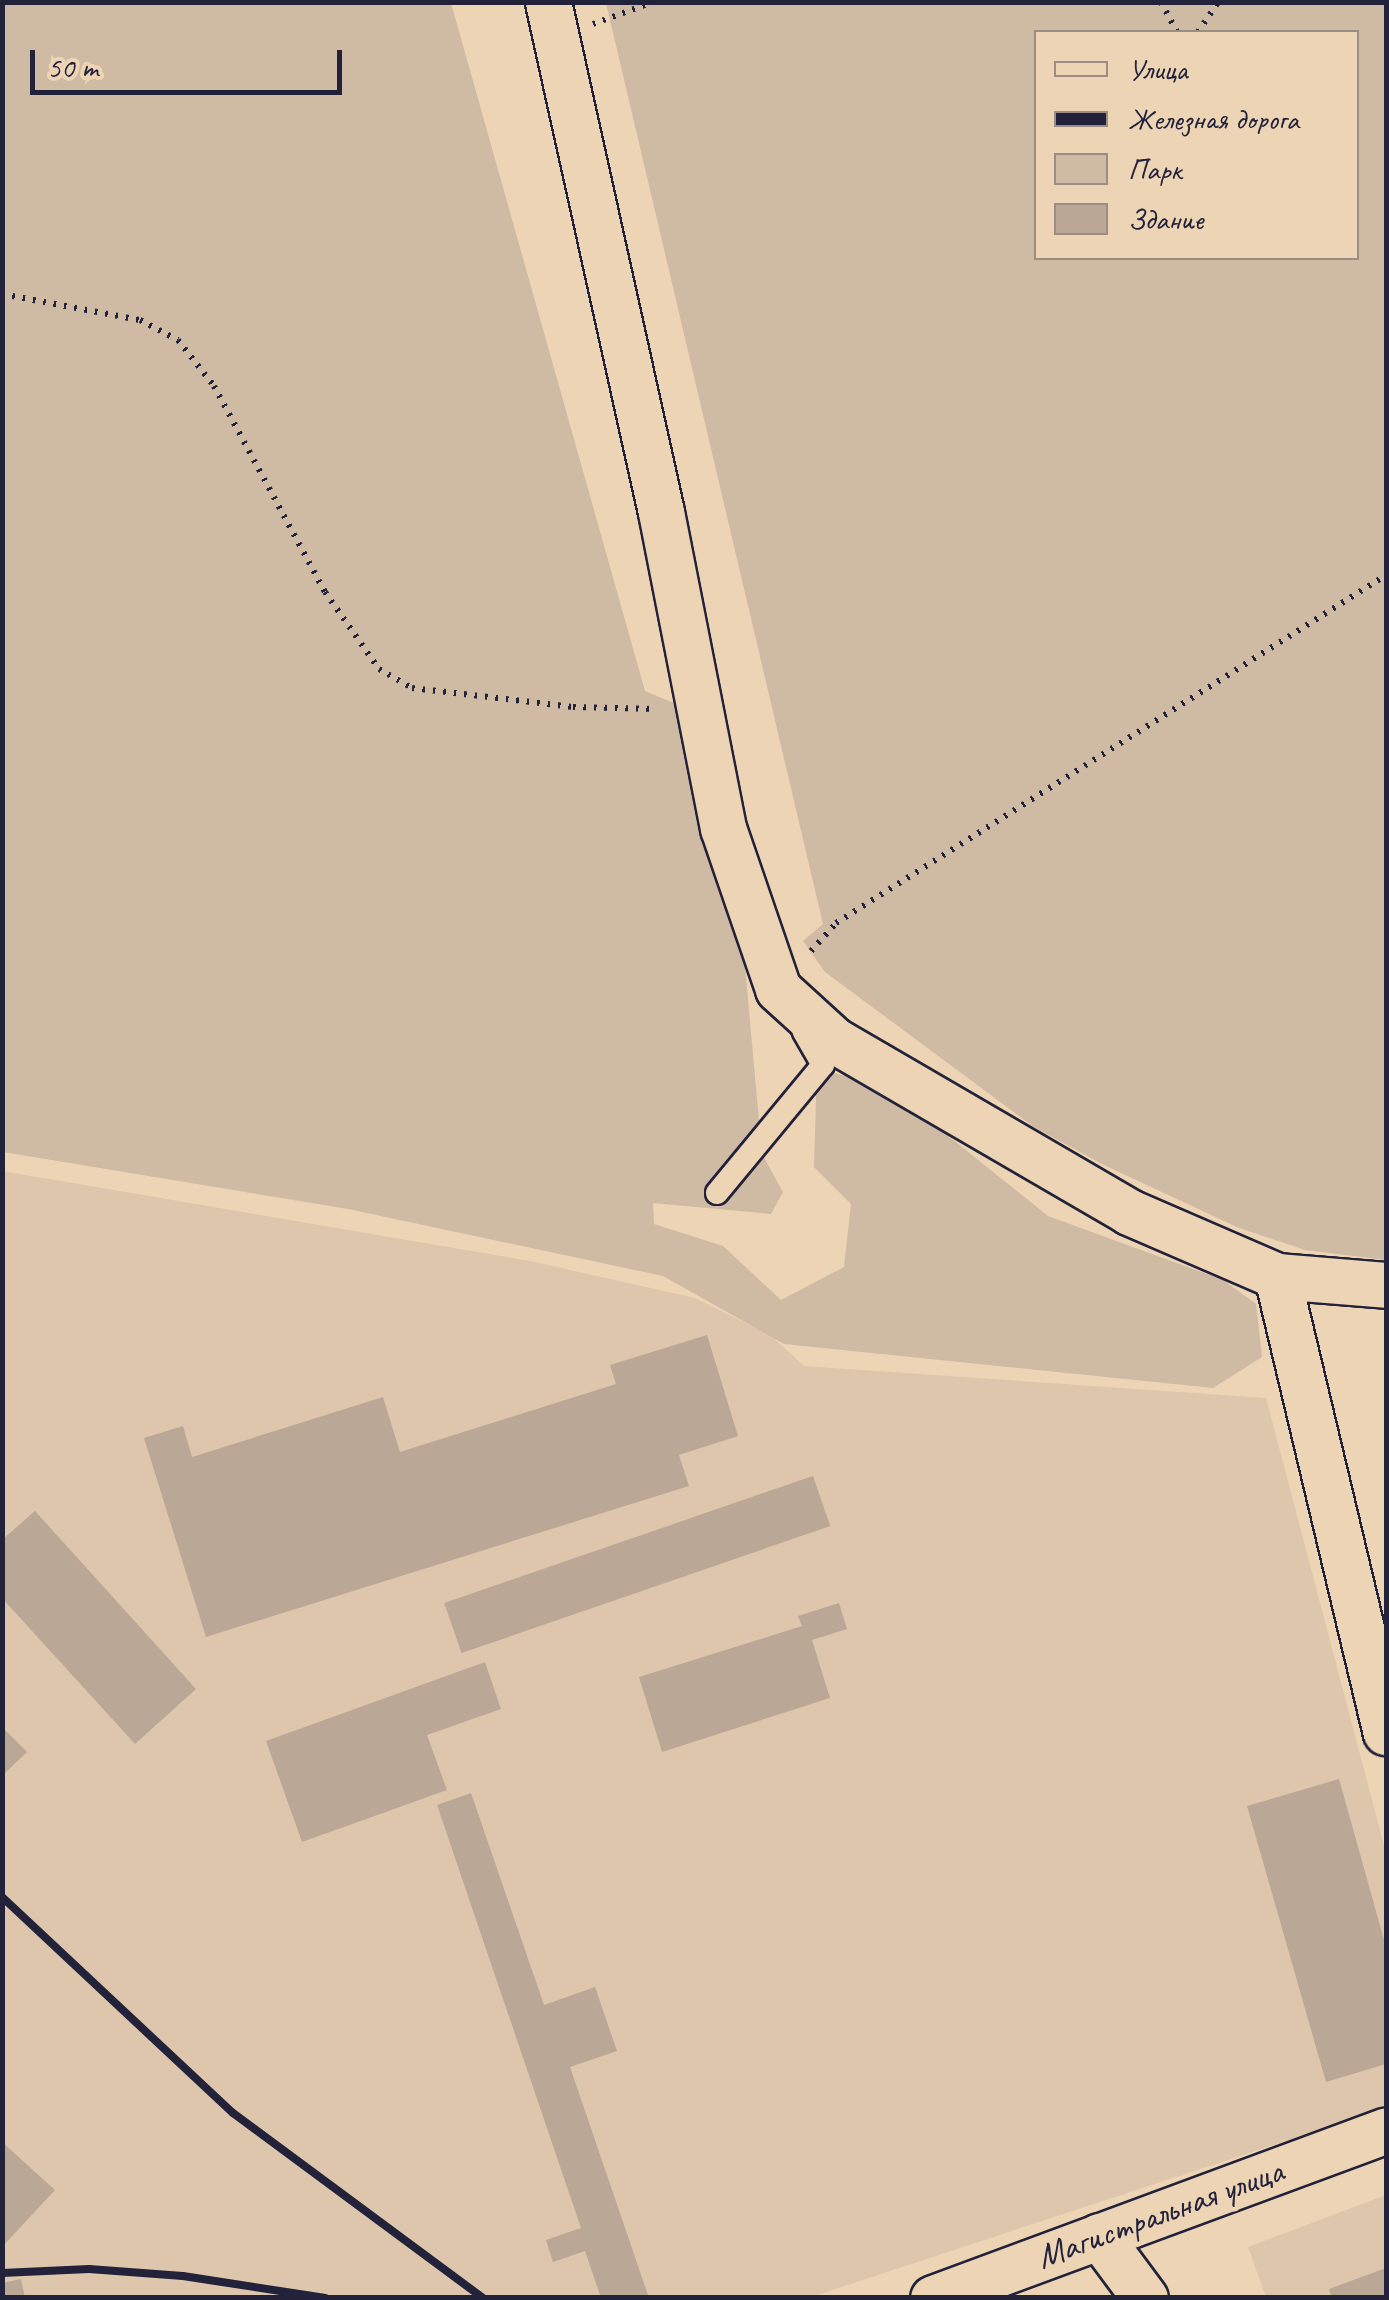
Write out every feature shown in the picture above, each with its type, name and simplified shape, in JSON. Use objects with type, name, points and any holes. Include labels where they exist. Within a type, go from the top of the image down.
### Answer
[{"type":"street","points":[[552,20],[723,828],[778,989],[834,1040],[1129,1212],[1278,1276],[1386,1285]]},
{"type":"street","points":[[1278,1276],[1386,1732]]},
{"type":"street","name":"Магистральная улица","points":[[933,2298],[1386,2130]]},
{"type":"street","points":[[1099,2236],[1145,2298]]},
{"type":"lane","points":[[717,1193],[822,1065],[778,989]]},
{"type":"path","points":[[552,20],[653,2]]},
{"type":"path","points":[[1160,2],[1176,30]]},
{"type":"path","points":[[1199,30],[1218,2]]},
{"type":"path","points":[[2,294],[140,320],[178,340],[214,386],[316,575],[380,670],[412,688],[488,698],[699,710]]},
{"type":"path","points":[[836,923],[1386,575]]},
{"type":"shaded area","points":[[2,1171],[530,1261],[695,1298],[770,1335],[804,1366],[1266,1398],[1386,1853],[1386,2108],[811,2297],[3,2297]]},
{"type":"shaded area","points":[[1386,2195],[1386,2297],[1266,2297],[1248,2247]]},
{"type":"green space","points":[[2,3],[451,3],[645,691],[676,704],[743,944],[762,1154],[783,1192],[771,1214],[653,1203],[654,1224],[723,1246],[781,1300],[844,1267],[851,1204],[814,1167],[817,1068],[890,1089],[1048,1216],[1223,1280],[1256,1304],[1262,1357],[1213,1388],[784,1344],[663,1276],[348,1209],[3,1152]]},
{"type":"green space","points":[[606,3],[1386,3],[1386,1260],[1305,1250],[1239,1228],[1104,1165],[1034,1127],[825,972],[803,941],[823,924]]},
{"type":"building","points":[[707,1335],[738,1436],[679,1455],[689,1486],[206,1637],[144,1438],[183,1426],[192,1457],[383,1397],[400,1452],[616,1384],[610,1365]]},
{"type":"building","points":[[813,1476],[830,1526],[462,1653],[444,1603]]},
{"type":"building","points":[[35,1511],[196,1689],[135,1744],[2,1598],[2,1540]]},
{"type":"building","points":[[839,1603],[847,1629],[812,1640],[830,1698],[662,1752],[639,1677],[802,1626],[798,1616]]},
{"type":"building","points":[[485,1662],[501,1709],[427,1735],[447,1790],[302,1842],[266,1741]]},
{"type":"building","points":[[2,1727],[27,1752],[2,1776]]},
{"type":"building","points":[[1339,1779],[1386,1947],[1386,2064],[1326,2082],[1247,1806]]},
{"type":"building","points":[[471,1793],[544,2005],[595,1987],[617,2051],[570,2067],[649,2298],[601,2298],[585,2251],[553,2262],[546,2240],[581,2228],[437,1805]]},
{"type":"building","points":[[2,2142],[55,2190],[2,2247]]},
{"type":"building","points":[[1386,2268],[1386,2298],[1332,2298],[1329,2289]]},
{"type":"building","points":[[21,2279],[25,2298],[2,2298],[2,2283]]},
{"type":"railway","points":[[2,1897],[233,2113],[483,2298]]},
{"type":"railway","points":[[2,2273],[89,2269],[183,2276],[325,2298]]}]
